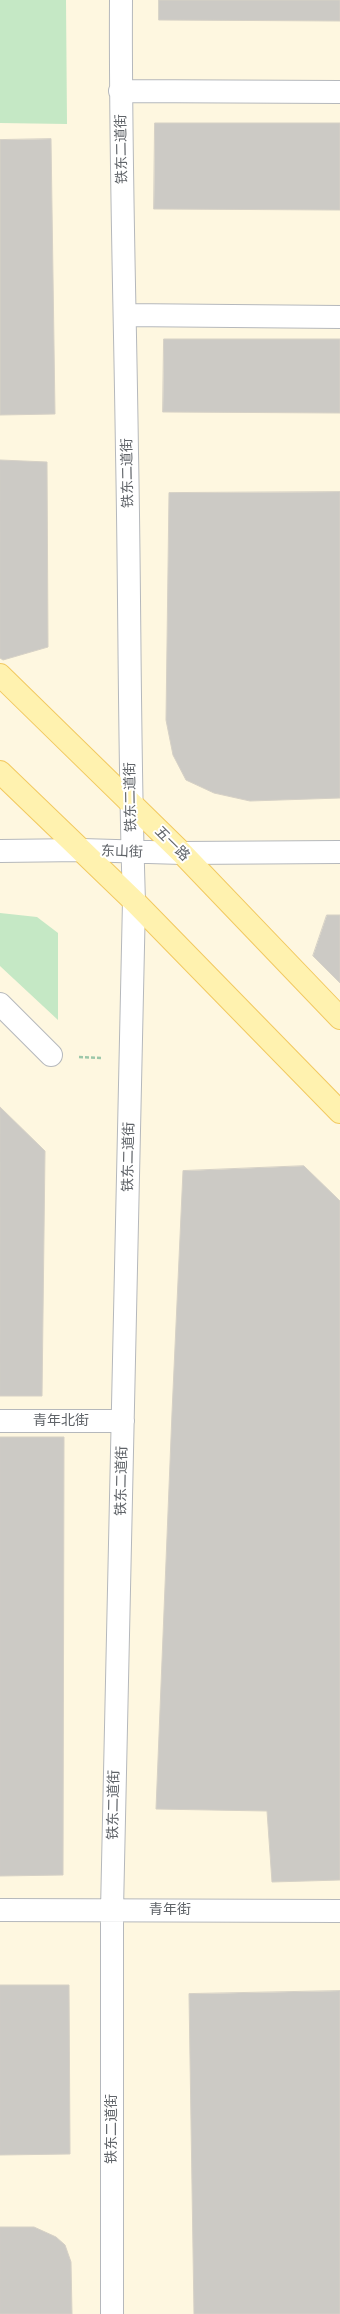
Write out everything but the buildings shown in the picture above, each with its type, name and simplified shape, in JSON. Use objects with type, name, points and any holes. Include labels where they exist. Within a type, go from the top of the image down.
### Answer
[{"type":"main road","name":"五一路","points":[[0,675],[131,802],[340,1018]]},
{"type":"main road","points":[[0,772],[134,900],[340,1112]]},
{"type":"street","name":"铁东二道街","points":[[112,2314],[112,1910],[134,900],[131,802],[125,315],[120,91],[121,0]]},
{"type":"street","points":[[120,91],[340,92]]},
{"type":"street","points":[[125,315],[340,317]]},
{"type":"street","name":"东山街","points":[[0,851],[82,850],[182,854],[340,852]]},
{"type":"street","points":[[0,1004],[51,1055]]},
{"type":"street","name":"青年北街","points":[[0,1422],[123,1421]]},
{"type":"street","name":"青年街","points":[[0,1910],[340,1911]]},
{"type":"path","points":[[51,1055],[131,1060]]},
{"type":"shaded area","points":[[0,0],[340,0],[340,2314],[0,2314]]},
{"type":"green space","points":[[0,0],[66,0],[67,124],[0,123]]},
{"type":"green space","points":[[0,913],[37,917],[58,933],[58,1020],[0,966]]}]
